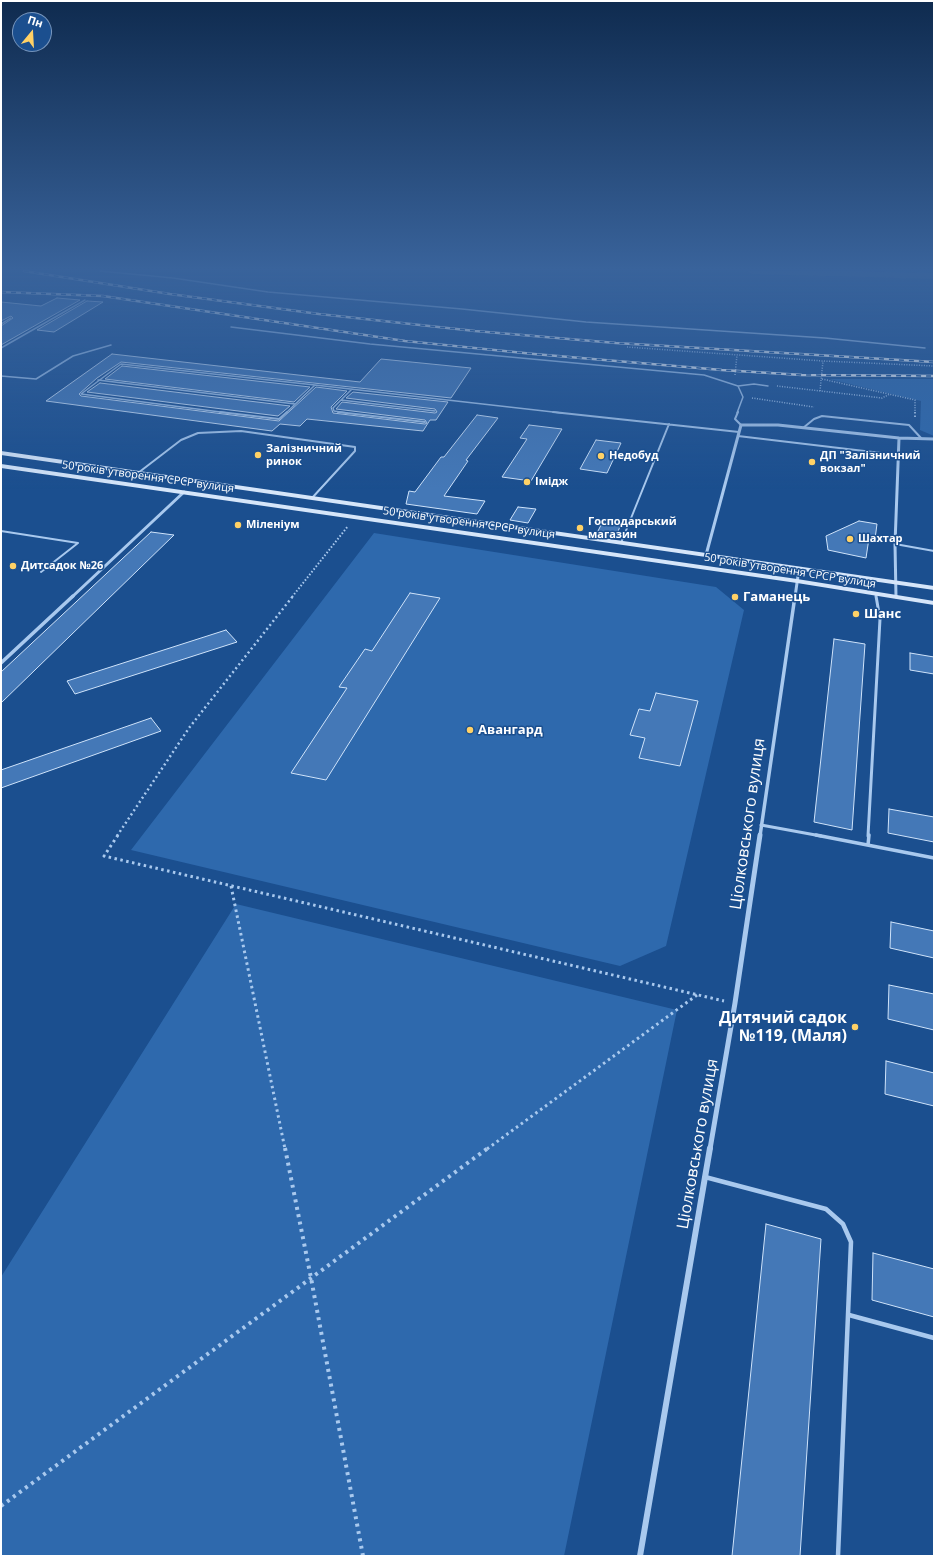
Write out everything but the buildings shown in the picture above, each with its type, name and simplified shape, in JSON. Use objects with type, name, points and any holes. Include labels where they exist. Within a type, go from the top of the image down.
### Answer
[{"type":"main road","name":"50 років утворення СРСР вулиця","points":[[1,453],[934,588]]},
{"type":"main road","name":"50 років утворення СРСР вулиця","points":[[1,466],[797,581],[934,603]]},
{"type":"street","points":[[706,555],[741,425],[778,425],[899,438],[934,439]]},
{"type":"street","points":[[896,598],[895,544],[899,438]]},
{"type":"street","points":[[1,663],[184,492]]},
{"type":"street","name":"Ціолковського вулиця","points":[[640,1556],[735,1003],[799,568]]},
{"type":"lane","points":[[369,344],[704,374],[738,386],[754,384],[768,386]]},
{"type":"lane","points":[[882,344],[925,348]]},
{"type":"lane","points":[[1,376],[36,379],[73,356],[111,345]]},
{"type":"lane","points":[[315,385],[279,419],[81,394],[121,364],[352,389],[739,432]]},
{"type":"lane","points":[[98,380],[295,404]]},
{"type":"lane","points":[[738,386],[743,397],[735,419],[741,425]]},
{"type":"lane","points":[[352,389],[333,408],[334,411],[425,422]]},
{"type":"lane","points":[[341,400],[436,410]]},
{"type":"lane","points":[[803,428],[814,419],[822,416],[909,425],[921,438]]},
{"type":"lane","points":[[621,543],[670,424]]},
{"type":"lane","points":[[138,473],[181,440],[198,433],[241,431],[355,447],[355,451],[312,498]]},
{"type":"lane","points":[[738,436],[898,455]]},
{"type":"lane","points":[[1,531],[78,543],[41,572]]},
{"type":"lane","points":[[895,544],[934,551]]},
{"type":"lane","points":[[868,845],[880,619],[876,594]]},
{"type":"lane","points":[[761,825],[934,858]]},
{"type":"lane","points":[[705,1177],[826,1209],[843,1224],[851,1242],[838,1556]]},
{"type":"lane","points":[[849,1315],[934,1338]]},
{"type":"path","points":[[627,347],[823,361],[934,366]]},
{"type":"path","points":[[735,371],[737,355]]},
{"type":"path","points":[[820,391],[823,361]]},
{"type":"path","points":[[822,379],[915,400],[915,419],[909,425]]},
{"type":"path","points":[[768,386],[882,398],[890,394]]},
{"type":"path","points":[[355,517],[189,728],[104,856],[735,1003]]},
{"type":"path","points":[[231,886],[311,1278],[363,1556]]},
{"type":"path","points":[[1,1506],[698,994]]},
{"type":"shaded area","points":[[829,379],[934,379],[934,436],[920,430],[921,401]]},
{"type":"shaded area","name":"Авангард","points":[[374,533],[716,587],[744,610],[666,946],[620,966],[131,850]]},
{"type":"shaded area","points":[[236,904],[677,1010],[564,1556],[1,1556],[1,1277]]},
{"type":"railway","points":[[431,344],[722,370],[802,375],[934,376]]},
{"type":"railway","points":[[627,344],[934,362]]},
{"type":"place","name":"Залізничний ринок","points":[[258,455]]},
{"type":"place","name":"Недобуд","points":[[601,456]]},
{"type":"place","name":"ДП \"Залізничний вокзал\"","points":[[812,462]]},
{"type":"place","name":"Імідж","points":[[527,482]]},
{"type":"place","name":"Міленіум","points":[[238,525]]},
{"type":"place","name":"Господарський магазин","points":[[580,528]]},
{"type":"place","name":"Шахтар","points":[[850,539]]},
{"type":"place","name":"Дитсадок №26","points":[[13,566]]},
{"type":"place","name":"Гаманець","points":[[735,597]]},
{"type":"place","name":"Шанс","points":[[856,614]]},
{"type":"place","name":"Авангард","points":[[470,730]]},
{"type":"place","name":"Дитячий садок №119, (Маля)","points":[[855,1027]]}]
